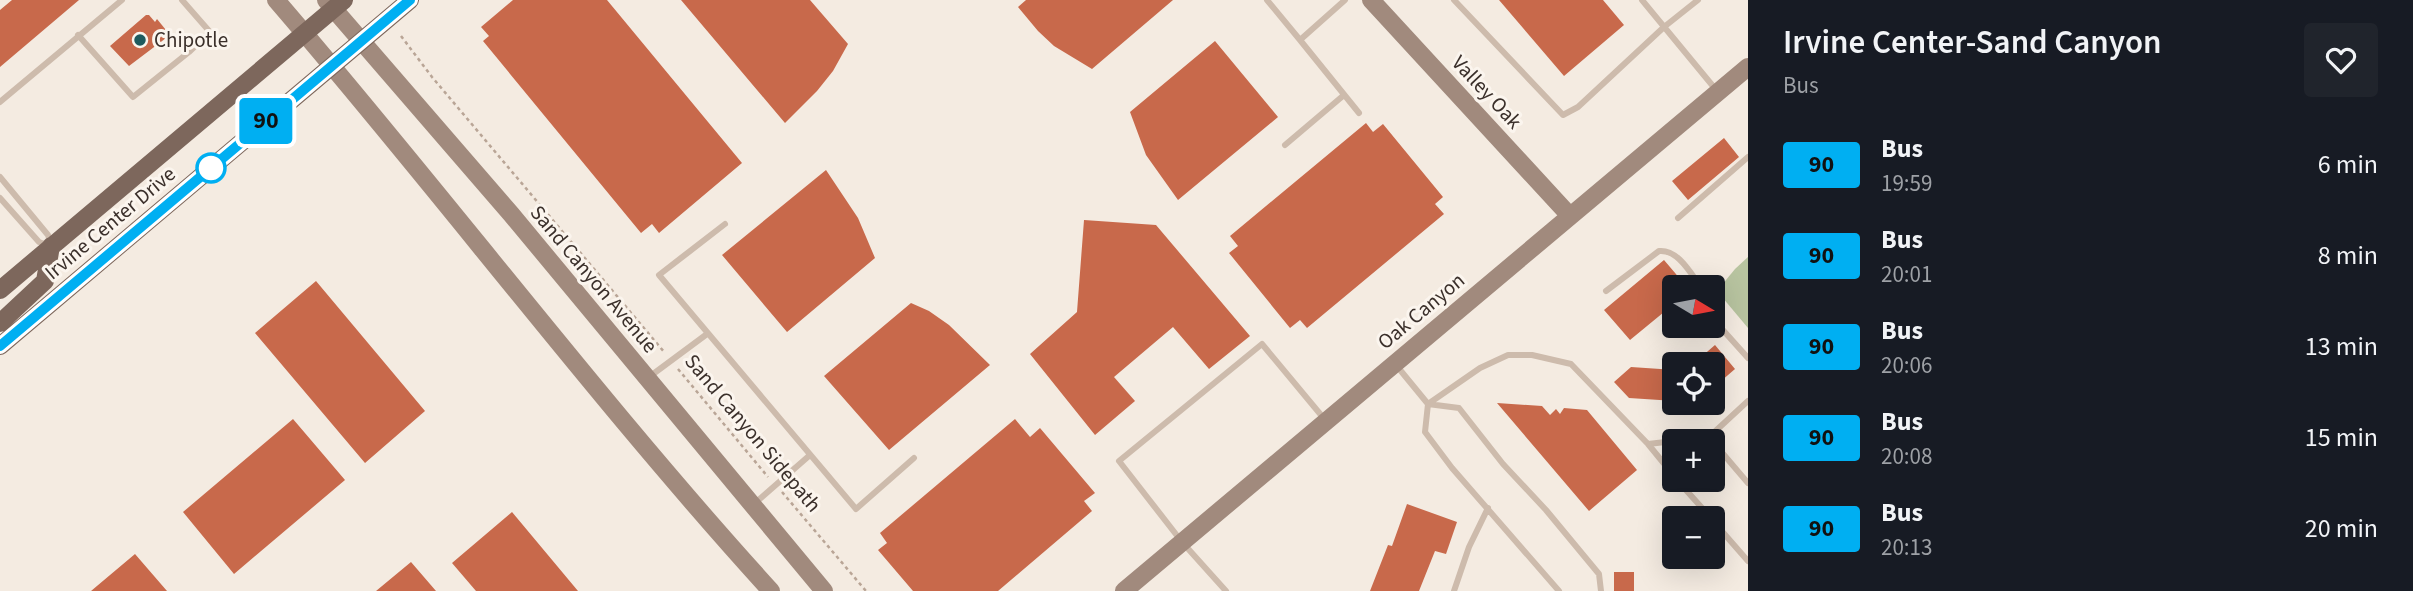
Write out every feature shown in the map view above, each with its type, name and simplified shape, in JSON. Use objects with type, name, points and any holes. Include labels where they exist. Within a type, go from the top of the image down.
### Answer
[{"type":"main road","points":[[276,0],[332,65],[575,365],[771,591]]},
{"type":"main road","name":"Irvine Center Drive","points":[[0,346],[410,0]]},
{"type":"main road","name":"Valley Oak","points":[[1371,0],[1570,216]]},
{"type":"main road","name":"Irvine Center Drive","points":[[0,290],[306,34],[334,3]]},
{"type":"main road","name":"Sand Canyon Avenue","points":[[334,3],[361,41],[506,208],[824,591]]},
{"type":"main road","name":"Oak Canyon","points":[[1124,591],[1748,67]]},
{"type":"main road","points":[[0,323],[44,281],[51,246]]},
{"type":"lane","points":[[0,102],[122,0]]},
{"type":"lane","points":[[78,35],[134,97],[209,32],[182,0]]},
{"type":"lane","points":[[1267,0],[1359,113]]},
{"type":"lane","points":[[1300,40],[1345,0]]},
{"type":"lane","points":[[1454,0],[1563,116],[1578,107],[1664,27],[1698,0]]},
{"type":"lane","points":[[1642,0],[1718,92]]},
{"type":"lane","points":[[1284,145],[1344,95]]},
{"type":"lane","points":[[1678,218],[1748,157]]},
{"type":"lane","points":[[0,177],[48,235],[51,246]]},
{"type":"lane","points":[[0,198],[39,242],[51,246]]},
{"type":"lane","points":[[725,224],[659,275],[856,509],[914,458]]},
{"type":"lane","points":[[1606,291],[1659,251],[1667,250],[1675,254],[1692,275]]},
{"type":"lane","points":[[648,379],[708,334]]},
{"type":"lane","points":[[1726,334],[1748,358]]},
{"type":"lane","points":[[1225,591],[1182,542],[1119,461],[1262,344],[1326,421]]},
{"type":"lane","points":[[1559,591],[1452,468],[1425,432],[1428,404],[1479,368],[1508,355],[1532,355],[1571,364],[1662,461]]},
{"type":"lane","points":[[1395,363],[1428,404],[1459,408],[1503,464],[1546,510],[1599,574],[1601,591]]},
{"type":"lane","points":[[1721,429],[1748,401]]},
{"type":"lane","points":[[1648,444],[1662,443]]},
{"type":"lane","points":[[752,505],[810,455]]},
{"type":"lane","points":[[1725,456],[1748,483]]},
{"type":"lane","points":[[1688,492],[1701,506]]},
{"type":"lane","points":[[1454,591],[1469,547],[1488,508]]},
{"type":"lane","points":[[1725,534],[1748,561]]},
{"type":"path","name":"Sand Canyon Sidepath","points":[[401,36],[432,77],[866,591]]},
{"type":"green space","points":[[1748,257],[1748,328],[1726,302],[1726,280]]},
{"type":"building","points":[[12,0],[79,0],[0,67],[0,10]]},
{"type":"building","points":[[513,0],[607,0],[742,163],[659,233],[652,224],[641,233],[483,41],[489,36],[481,27]]},
{"type":"building","points":[[681,0],[810,0],[848,44],[833,71],[785,123]]},
{"type":"building","points":[[1026,0],[1173,0],[1092,69],[1054,46],[1038,31],[1018,7]]},
{"type":"building","points":[[1499,0],[1603,0],[1624,25],[1564,76]]},
{"type":"building","name":"Chipotle","points":[[146,15],[155,22],[157,19],[170,35],[129,66],[110,46]]},
{"type":"building","points":[[1215,41],[1278,117],[1178,200],[1146,155],[1130,112]]},
{"type":"building","points":[[1366,123],[1373,132],[1383,124],[1443,197],[1435,204],[1444,214],[1307,328],[1300,320],[1290,328],[1229,253],[1238,246],[1230,236]]},
{"type":"building","points":[[1724,138],[1739,157],[1688,200],[1672,181]]},
{"type":"building","points":[[826,170],[858,218],[875,258],[787,332],[722,255]]},
{"type":"building","points":[[1084,220],[1156,225],[1250,336],[1209,369],[1173,327],[1114,377],[1135,401],[1095,435],[1030,354],[1077,312]]},
{"type":"building","points":[[1664,260],[1677,275],[1662,275],[1662,314],[1630,340],[1604,310]]},
{"type":"building","points":[[316,281],[425,411],[365,463],[255,333]]},
{"type":"building","points":[[911,303],[949,325],[990,365],[889,450],[824,376]]},
{"type":"building","points":[[1715,345],[1721,352],[1707,352]]},
{"type":"building","points":[[1725,357],[1735,369],[1725,378]]},
{"type":"building","points":[[1631,367],[1662,369],[1662,400],[1629,398],[1614,382]]},
{"type":"building","points":[[1497,403],[1542,406],[1550,415],[1556,409],[1560,414],[1564,408],[1587,410],[1637,470],[1589,511]]},
{"type":"building","points":[[293,419],[345,480],[234,574],[183,512]]},
{"type":"building","points":[[1015,419],[1030,437],[1040,428],[1095,493],[1084,501],[1092,511],[998,591],[913,591],[878,550],[887,543],[880,533]]},
{"type":"building","points":[[1407,504],[1457,522],[1446,554],[1435,551],[1419,591],[1370,591],[1388,545],[1392,546]]},
{"type":"building","points":[[512,512],[578,591],[476,591],[452,563]]},
{"type":"building","points":[[135,554],[167,591],[91,591]]},
{"type":"building","points":[[411,562],[436,591],[376,591]]},
{"type":"building","points":[[1614,572],[1634,572],[1634,591],[1614,591]]},
{"type":"bus line","name":"90","points":[[0,346],[410,0]]},
{"type":"place","name":"Chipotle","points":[[140,40]]}]
